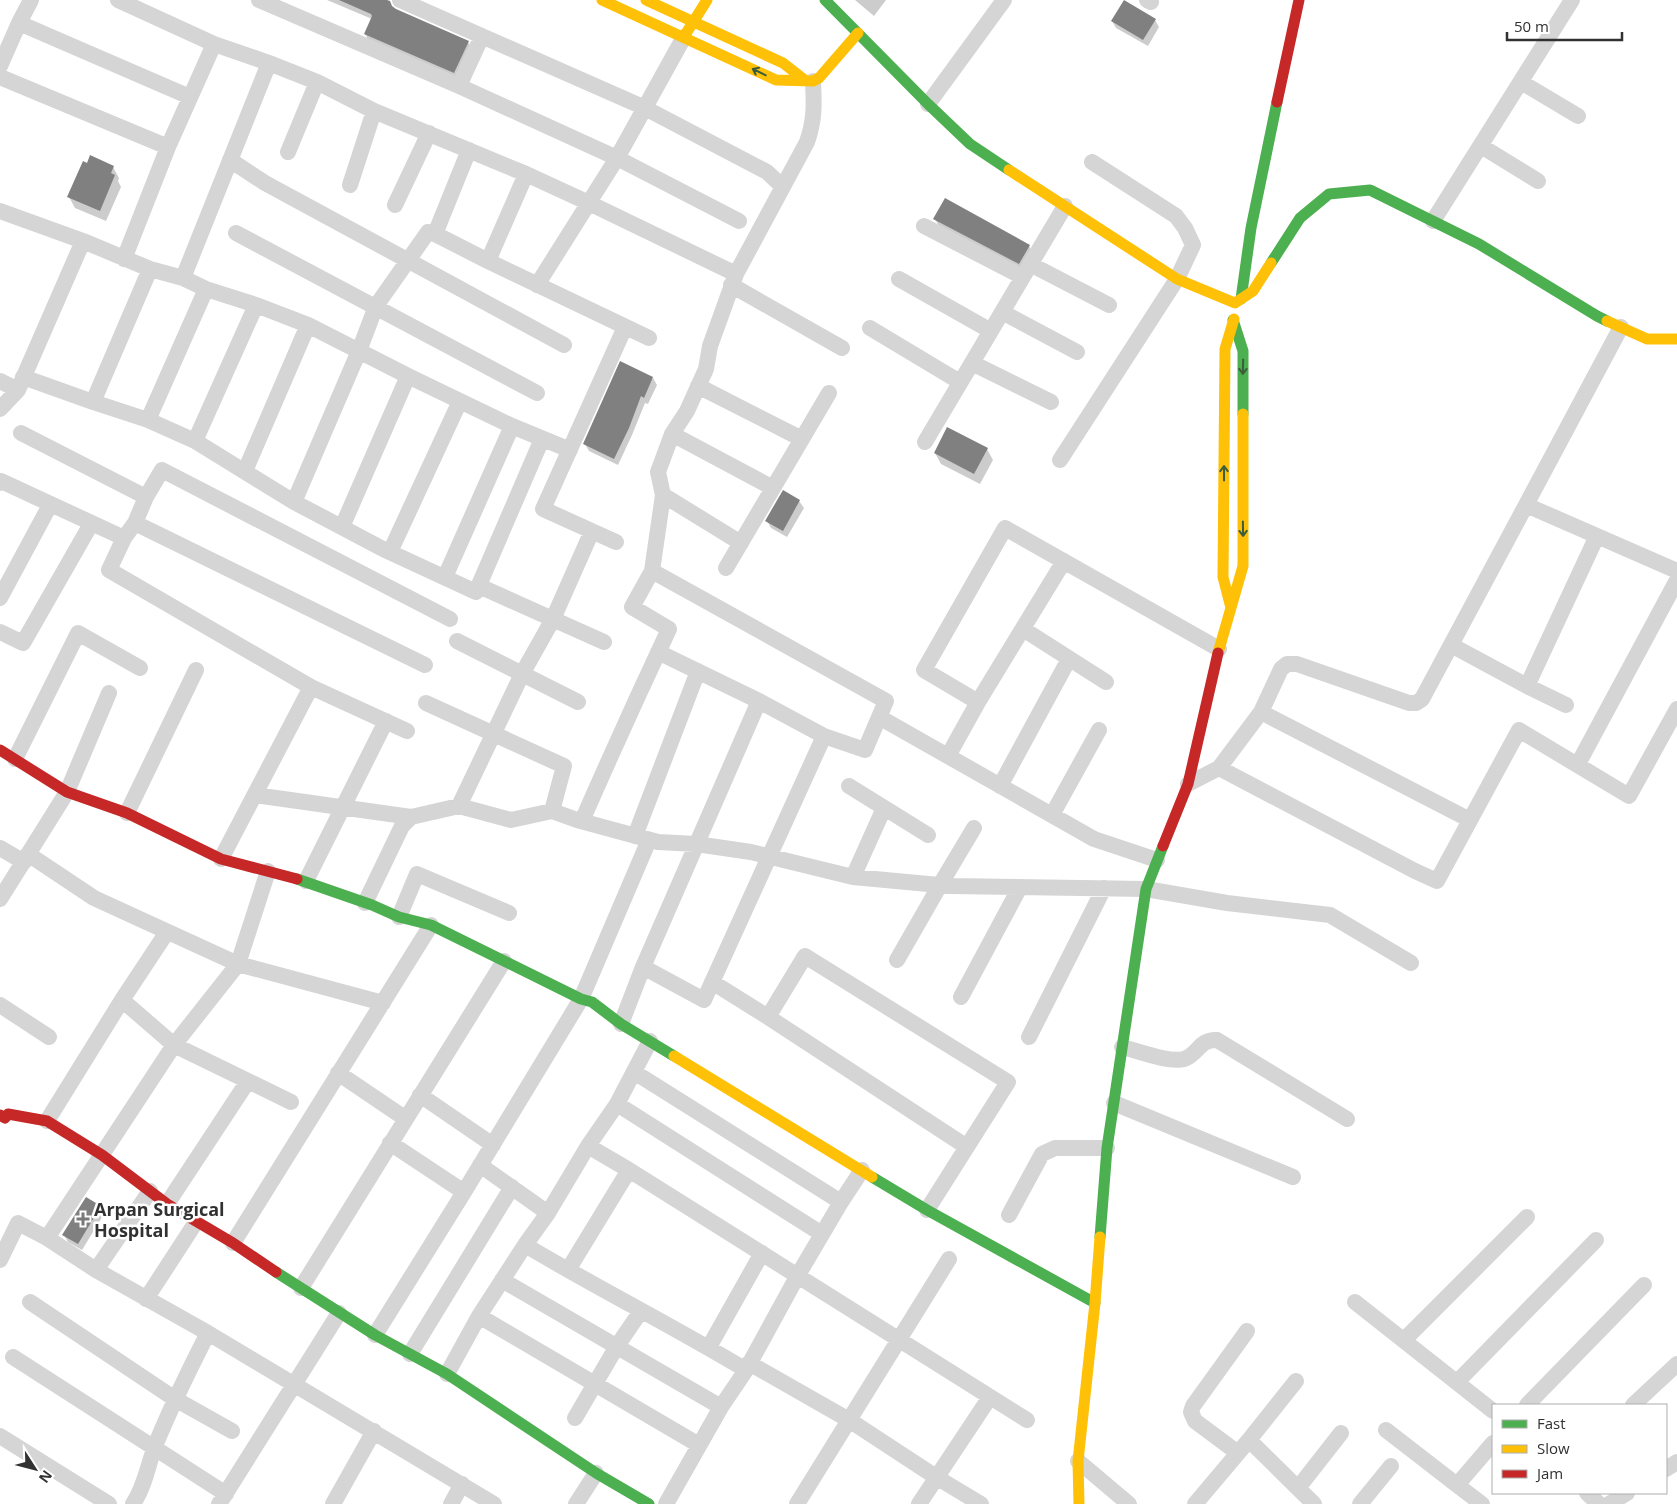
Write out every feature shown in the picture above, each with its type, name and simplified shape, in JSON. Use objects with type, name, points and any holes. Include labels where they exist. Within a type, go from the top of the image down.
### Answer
[{"type":"street","points":[[0,66],[31,0]]},
{"type":"street","points":[[118,0],[214,44],[317,82],[374,111],[526,174],[590,203],[733,280],[842,348]]},
{"type":"street","points":[[259,0],[459,86],[617,158],[739,221]]},
{"type":"street","points":[[400,0],[644,108],[767,172],[783,187]]},
{"type":"street","points":[[582,821],[669,629],[632,607],[652,571],[663,495],[658,472],[672,434],[687,411],[706,369],[710,346],[733,280],[811,132],[815,112],[809,81],[783,63],[602,0]]},
{"type":"street","points":[[646,0],[689,29],[776,80],[809,81],[819,78],[858,33]]},
{"type":"street","points":[[537,285],[617,158],[707,0]]},
{"type":"street","points":[[928,104],[1004,0]]},
{"type":"street","points":[[1231,608],[1223,577],[1224,349],[1234,320],[1251,228],[1299,0]]},
{"type":"street","points":[[1433,221],[1572,0]]},
{"type":"street","points":[[831,2],[858,33],[970,144],[1177,278],[1238,301]]},
{"type":"street","points":[[19,23],[190,97]]},
{"type":"street","points":[[459,86],[482,36]]},
{"type":"street","points":[[124,259],[168,147],[214,44]]},
{"type":"street","points":[[182,278],[269,63]]},
{"type":"street","points":[[0,77],[168,147]]},
{"type":"street","points":[[288,152],[317,82]]},
{"type":"street","points":[[1521,82],[1578,116]]},
{"type":"street","points":[[350,185],[374,111]]},
{"type":"street","points":[[395,205],[429,133]]},
{"type":"street","points":[[1480,146],[1538,181]]},
{"type":"street","points":[[435,234],[469,150]]},
{"type":"street","points":[[230,160],[265,183],[564,345]]},
{"type":"street","points":[[1060,460],[1177,278],[1193,245],[1185,228],[1176,216],[1092,162]]},
{"type":"street","points":[[488,261],[526,174]]},
{"type":"street","points":[[1238,301],[1253,292],[1300,218],[1329,194],[1370,190],[1479,244],[1597,316],[1647,339],[1677,339]]},
{"type":"street","points":[[925,442],[1065,206]]},
{"type":"street","points":[[0,211],[83,241],[150,269],[182,278],[308,325],[512,426],[570,450]]},
{"type":"street","points":[[924,226],[1109,305]]},
{"type":"street","points":[[294,502],[359,351],[376,306],[428,232],[649,338]]},
{"type":"street","points":[[236,233],[537,393]]},
{"type":"street","points":[[0,409],[21,384],[83,241]]},
{"type":"street","points":[[93,402],[150,269]]},
{"type":"street","points":[[899,279],[991,331]]},
{"type":"street","points":[[148,420],[206,288]]},
{"type":"street","points":[[195,441],[256,305]]},
{"type":"street","points":[[1002,312],[1077,352]]},
{"type":"street","points":[[1079,1504],[1078,1462],[1096,1303],[1107,1148],[1146,888],[1188,784],[1219,649],[1243,566],[1243,351],[1234,320]]},
{"type":"street","points":[[245,471],[308,325]]},
{"type":"street","points":[[616,542],[543,509],[625,327]]},
{"type":"street","points":[[1188,784],[1219,768],[1261,712],[1281,669],[1287,664],[1297,664],[1409,703],[1416,703],[1422,699],[1621,327]]},
{"type":"street","points":[[870,328],[960,382]]},
{"type":"street","points":[[972,363],[1051,402]]},
{"type":"street","points":[[342,527],[408,376]]},
{"type":"street","points":[[0,381],[21,384],[93,402],[148,420],[195,441],[294,502],[390,552],[476,592],[542,438]]},
{"type":"street","points":[[698,386],[802,439]]},
{"type":"street","points":[[726,568],[828,393]]},
{"type":"street","points":[[390,552],[460,401]]},
{"type":"street","points":[[444,577],[512,426]]},
{"type":"street","points":[[21,433],[146,497]]},
{"type":"street","points":[[672,434],[773,488]]},
{"type":"street","points":[[407,731],[311,687],[109,570],[124,538],[135,523],[146,497],[162,470],[450,619]]},
{"type":"street","points":[[0,483],[1,481],[124,538]]},
{"type":"street","points":[[663,495],[741,543]]},
{"type":"street","points":[[0,598],[50,505]]},
{"type":"street","points":[[1526,505],[1677,571]]},
{"type":"street","points":[[135,523],[425,665]]},
{"type":"street","points":[[0,632],[23,643],[91,524]]},
{"type":"street","points":[[978,702],[924,670],[1006,528],[1219,649]]},
{"type":"street","points":[[460,806],[522,674],[553,619],[592,531]]},
{"type":"street","points":[[1527,686],[1597,536]]},
{"type":"street","points":[[948,756],[978,702],[1064,561]]},
{"type":"street","points":[[652,571],[886,700],[865,750],[824,736],[759,701],[658,652]]},
{"type":"street","points":[[1578,764],[1677,580]]},
{"type":"street","points":[[479,586],[604,642]]},
{"type":"street","points":[[1023,629],[1106,682]]},
{"type":"street","points":[[15,760],[78,633],[140,668]]},
{"type":"street","points":[[457,641],[578,702]]},
{"type":"street","points":[[1451,645],[1566,705]]},
{"type":"street","points":[[1000,786],[1069,658]]},
{"type":"street","points":[[127,813],[196,670]]},
{"type":"street","points":[[375,1335],[581,999],[642,838],[698,671]]},
{"type":"street","points":[[221,859],[311,687]]},
{"type":"street","points":[[0,899],[67,792],[109,693]]},
{"type":"street","points":[[621,1024],[643,967],[759,701]]},
{"type":"street","points":[[426,703],[564,766],[552,811]]},
{"type":"street","points":[[1219,768],[1437,881],[1519,730],[1629,796],[1677,709]]},
{"type":"street","points":[[1261,712],[1470,820]]},
{"type":"street","points":[[879,717],[1094,839],[1157,860]]},
{"type":"street","points":[[306,880],[386,721]]},
{"type":"street","points":[[1052,815],[1099,730]]},
{"type":"street","points":[[643,967],[704,1000],[824,736]]},
{"type":"street","points":[[0,750],[67,792],[127,813],[221,859],[306,880],[399,917],[431,925],[581,999],[592,1002],[621,1024],[927,1210],[1096,1303]]},
{"type":"street","points":[[849,786],[928,834]]},
{"type":"street","points":[[254,795],[411,817],[460,806],[511,820],[552,811],[658,842],[696,844],[751,852],[853,877],[940,885],[1146,888],[1227,903],[1330,915],[1411,963]]},
{"type":"street","points":[[853,877],[884,808]]},
{"type":"street","points":[[365,903],[402,826],[411,817]]},
{"type":"street","points":[[897,960],[974,828]]},
{"type":"street","points":[[0,848],[26,858],[94,898],[238,964],[383,1003]]},
{"type":"street","points":[[47,1238],[174,1045],[238,964],[268,872]]},
{"type":"street","points":[[399,917],[418,874],[509,913]]},
{"type":"street","points":[[961,997],[1020,887]]},
{"type":"street","points":[[1029,1037],[1104,888]]},
{"type":"street","points":[[233,1242],[431,925]]},
{"type":"street","points":[[47,1121],[122,1000],[167,932]]},
{"type":"street","points":[[768,1017],[805,956],[1008,1082],[927,1210]]},
{"type":"street","points":[[301,1288],[504,961]]},
{"type":"street","points":[[712,982],[967,1147]]},
{"type":"street","points":[[122,1000],[174,1045],[291,1102]]},
{"type":"street","points":[[0,1005],[49,1037]]},
{"type":"street","points":[[1122,1046],[1171,1060],[1182,1060],[1188,1058],[1204,1043],[1210,1040],[1217,1040],[1347,1119]]},
{"type":"street","points":[[447,1374],[479,1316],[524,1245],[548,1213],[588,1146],[617,1104],[650,1041]]},
{"type":"street","points":[[634,1072],[841,1202]]},
{"type":"street","points":[[338,1073],[406,1119]]},
{"type":"street","points":[[167,1204],[248,1081]]},
{"type":"street","points":[[420,1094],[493,1145]]},
{"type":"street","points":[[1114,1103],[1293,1177]]},
{"type":"street","points":[[617,1104],[822,1234]]},
{"type":"street","points":[[2,1118],[8,1114],[47,1121],[102,1155],[167,1204],[233,1242],[375,1335],[447,1374],[596,1473],[649,1504]]},
{"type":"street","points":[[390,1143],[464,1192]]},
{"type":"street","points":[[588,1146],[630,1170],[1027,1420]]},
{"type":"street","points":[[1009,1215],[1039,1159],[1048,1150],[1055,1148],[1107,1148]]},
{"type":"street","points":[[480,1165],[548,1213]]},
{"type":"street","points":[[568,1270],[630,1170]]},
{"type":"street","points":[[666,1504],[822,1234],[862,1170]]},
{"type":"street","points":[[410,1354],[512,1188]]},
{"type":"street","points":[[96,1270],[150,1191]]},
{"type":"street","points":[[1404,1340],[1527,1217]]},
{"type":"street","points":[[146,1299],[196,1222]]},
{"type":"street","points":[[0,1260],[18,1224],[47,1238],[96,1270],[208,1333],[494,1504]]},
{"type":"street","points":[[1457,1382],[1596,1240]]},
{"type":"street","points":[[524,1245],[709,1348],[849,1420],[982,1504]]},
{"type":"street","points":[[709,1348],[762,1254]]},
{"type":"street","points":[[797,1504],[949,1259]]},
{"type":"street","points":[[502,1280],[722,1407]]},
{"type":"street","points":[[1528,1404],[1644,1285]]},
{"type":"street","points":[[30,1302],[175,1398],[232,1431]]},
{"type":"street","points":[[1355,1302],[1492,1410]]},
{"type":"street","points":[[575,1418],[617,1346],[642,1311]]},
{"type":"street","points":[[13,1357],[154,1448],[223,1499],[339,1313]]},
{"type":"street","points":[[479,1316],[699,1445]]},
{"type":"street","points":[[1238,1453],[1195,1420],[1191,1412],[1193,1406],[1247,1332]]},
{"type":"street","points":[[133,1504],[140,1493],[154,1448],[175,1398],[208,1333]]},
{"type":"street","points":[[1634,1404],[1677,1364]]},
{"type":"street","points":[[1195,1504],[1296,1381]]},
{"type":"street","points":[[919,1504],[990,1397]]},
{"type":"street","points":[[1386,1430],[1482,1504]]},
{"type":"street","points":[[334,1504],[374,1432]]},
{"type":"street","points":[[1298,1488],[1341,1433]]},
{"type":"street","points":[[0,1436],[109,1504]]},
{"type":"street","points":[[1249,1440],[1314,1504]]},
{"type":"street","points":[[1457,1485],[1492,1443]]},
{"type":"street","points":[[1078,1462],[1129,1504]]},
{"type":"street","points":[[1360,1504],[1391,1466]]},
{"type":"street","points":[[576,1504],[596,1473]]},
{"type":"street","points":[[451,1504],[462,1484]]},
{"type":"street","points":[[1588,1494],[1599,1504]]},
{"type":"street","points":[[1609,1504],[1625,1494]]},
{"type":"building","points":[[339,0],[387,0],[396,9],[469,41],[454,73],[364,34],[372,16],[371,14]]},
{"type":"building","points":[[1124,0],[1156,19],[1143,40],[1111,21]]},
{"type":"building","points":[[90,155],[114,166],[111,173],[115,175],[100,211],[67,197],[83,161],[87,163]]},
{"type":"building","points":[[945,198],[1030,245],[1019,264],[933,219]]},
{"type":"building","points":[[620,361],[653,377],[644,398],[641,396],[629,428],[614,459],[583,444]]},
{"type":"building","points":[[947,427],[988,448],[974,474],[934,453]]},
{"type":"building","points":[[783,490],[800,500],[783,531],[765,521]]},
{"type":"building","points":[[86,1197],[101,1206],[78,1244],[62,1235]]},
{"type":"traffic: fast","points":[[825,0],[970,144],[1009,170]]},
{"type":"traffic: fast","points":[[1241,299],[1251,228],[1277,102]]},
{"type":"traffic: fast","points":[[1271,263],[1300,218],[1329,194],[1370,190],[1479,244],[1607,321]]},
{"type":"traffic: fast","points":[[1233,320],[1243,351],[1243,414]]},
{"type":"traffic: fast","points":[[1100,1237],[1107,1148],[1146,889],[1163,846]]},
{"type":"traffic: fast","points":[[297,879],[372,905],[399,917],[431,925],[581,999],[592,1002],[621,1024],[674,1056]]},
{"type":"traffic: fast","points":[[872,1177],[927,1210],[1095,1303]]},
{"type":"traffic: fast","points":[[276,1272],[375,1335],[447,1374],[596,1473],[649,1504]]},
{"type":"traffic: slow","points":[[602,0],[776,80],[813,81],[819,78],[858,33]]},
{"type":"traffic: slow","points":[[646,0],[783,63],[806,81]]},
{"type":"traffic: slow","points":[[685,35],[707,0]]},
{"type":"traffic: slow","points":[[1009,170],[1177,279],[1235,303],[1253,291],[1271,263]]},
{"type":"traffic: slow","points":[[1231,608],[1223,577],[1225,349],[1234,319]]},
{"type":"traffic: slow","points":[[1607,321],[1647,339],[1677,339]]},
{"type":"traffic: slow","points":[[1218,653],[1243,566],[1243,414]]},
{"type":"traffic: slow","points":[[674,1056],[872,1177]]},
{"type":"traffic: slow","points":[[1079,1504],[1078,1461],[1100,1237]]},
{"type":"traffic: jam","points":[[1277,102],[1299,0]]},
{"type":"traffic: jam","points":[[1163,846],[1188,784],[1218,653]]},
{"type":"traffic: jam","points":[[0,750],[67,792],[127,813],[221,859],[297,879]]},
{"type":"traffic: jam","points":[[0,1115],[5,1118],[8,1114],[47,1121],[102,1155],[167,1204],[233,1243],[276,1272]]},
{"type":"place","name":"Arpan Surgical Hospital","points":[[83,1219]]}]
